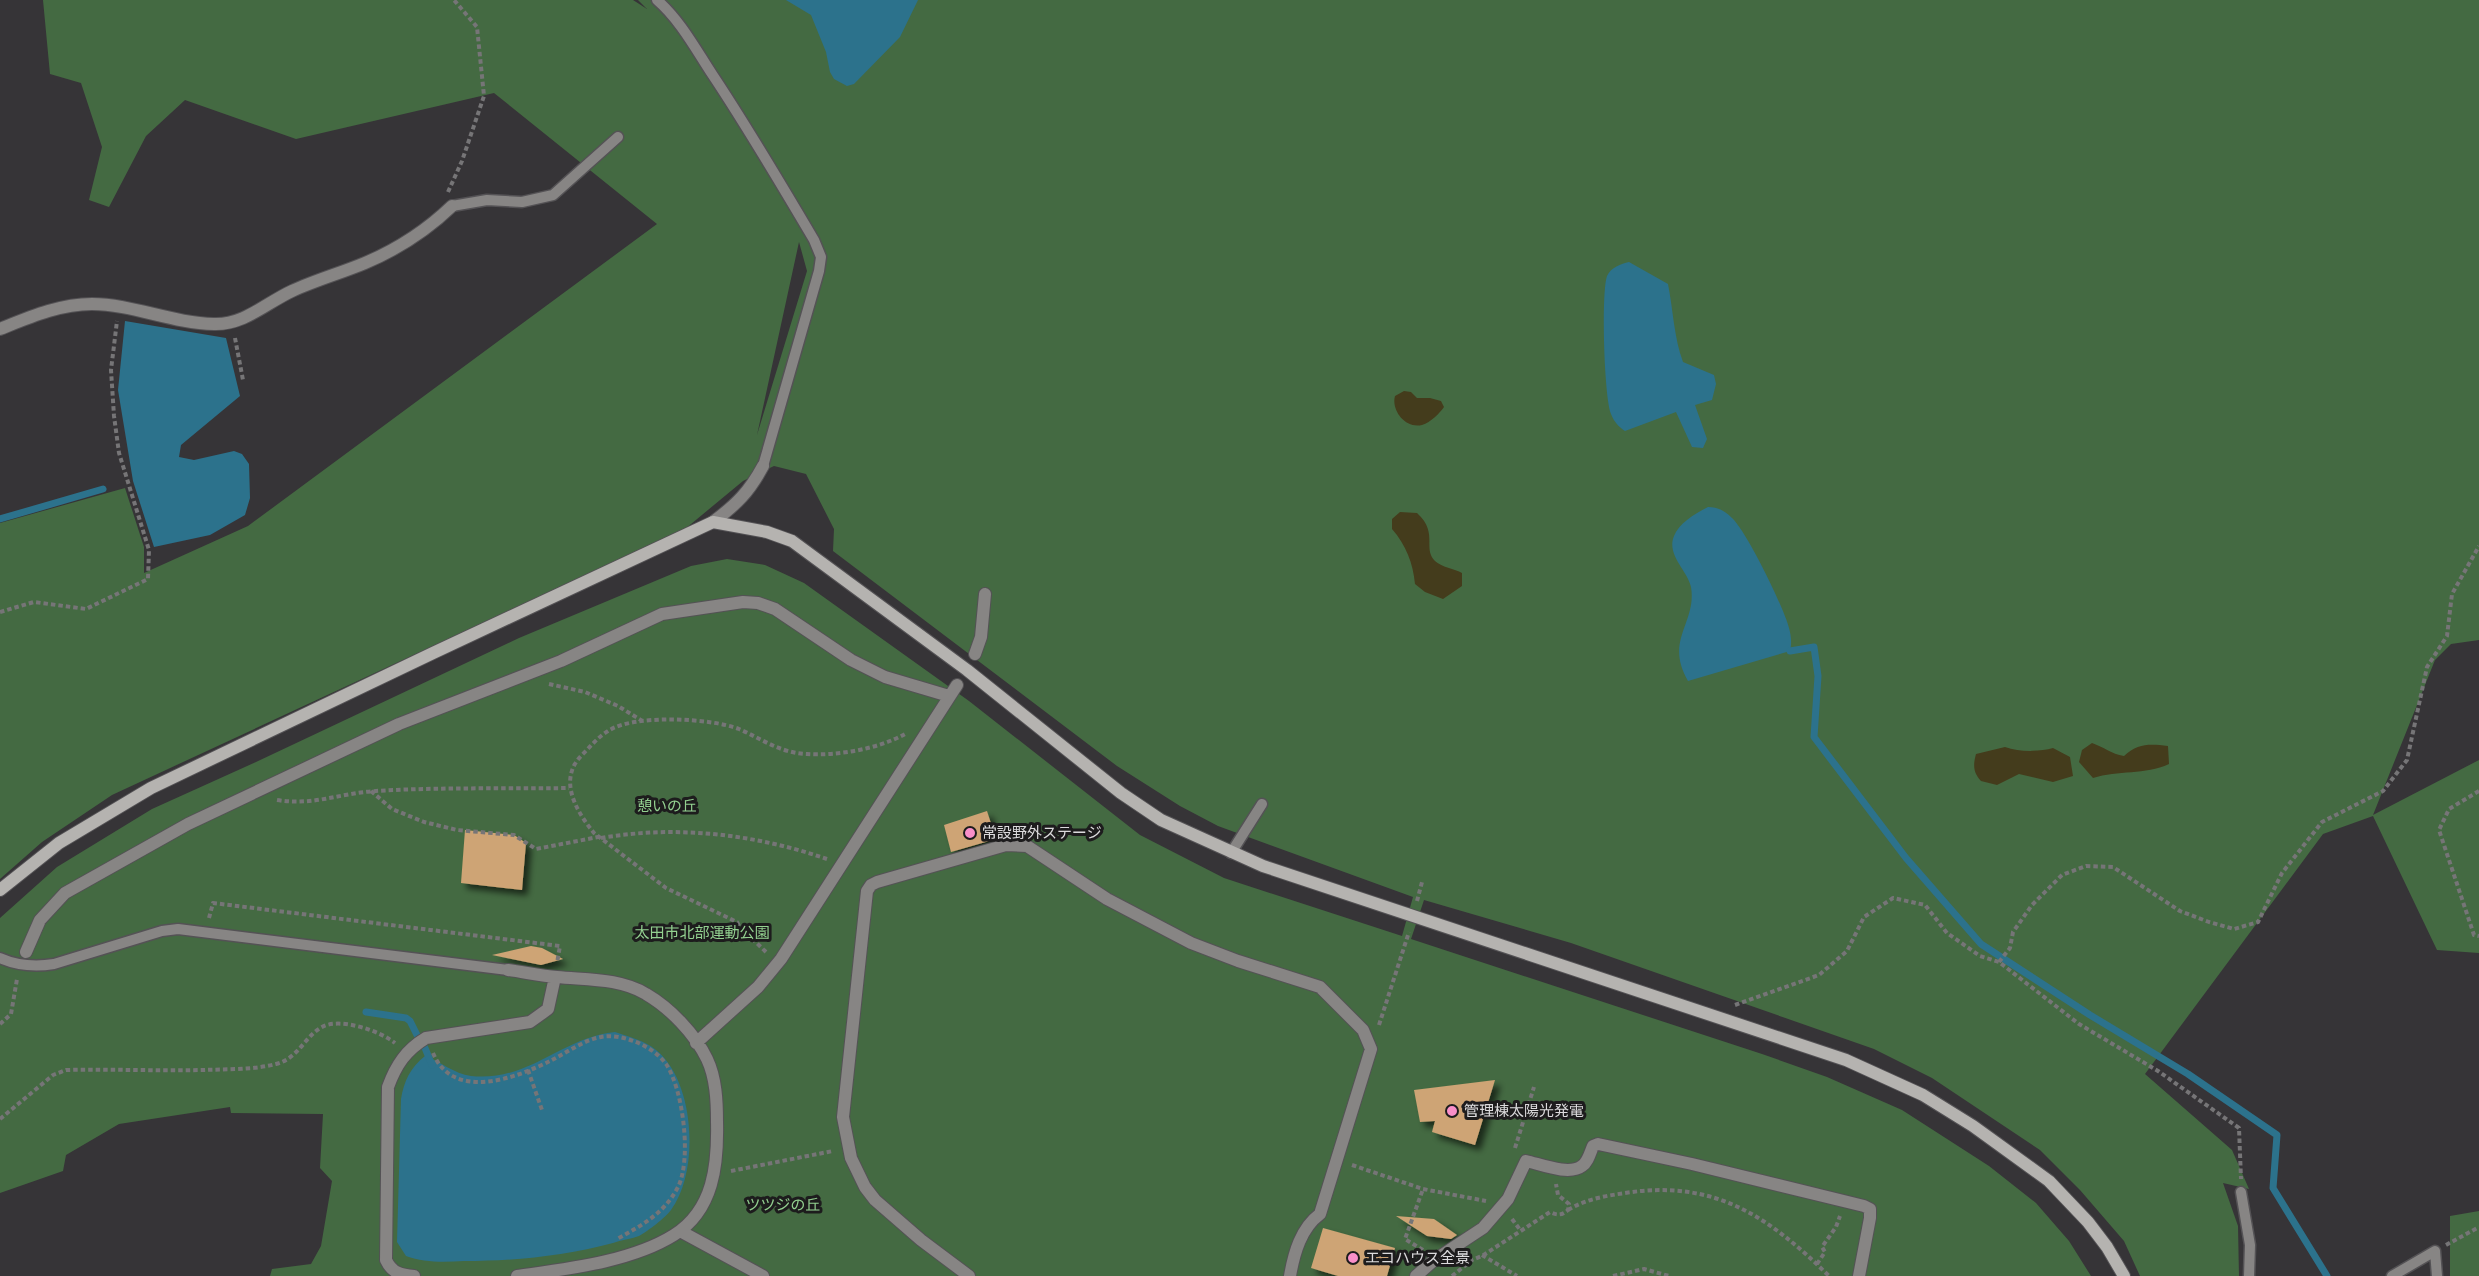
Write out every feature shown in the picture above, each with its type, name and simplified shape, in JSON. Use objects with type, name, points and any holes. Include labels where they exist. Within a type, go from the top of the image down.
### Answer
[{"type":"street","points":[[0,328],[57,308],[94,304],[124,308],[176,320],[214,324],[232,323],[292,291],[396,249],[433,224],[452,206]]},
{"type":"street","points":[[0,890],[59,843],[151,788],[433,652],[713,522],[739,502],[752,486],[763,466]]},
{"type":"street","points":[[713,522],[767,532],[792,541],[967,670],[1121,793],[1161,820],[1263,866],[1846,1060],[1923,1095],[1963,1120],[2049,1181],[2088,1222],[2107,1247],[2124,1276]]},
{"type":"street","points":[[975,654],[981,637],[985,594]]},
{"type":"street","points":[[26,952],[40,920],[65,893],[188,824],[399,724],[522,677],[662,614],[743,602],[758,603],[775,609],[851,660],[885,677],[949,696]]},
{"type":"street","points":[[696,1042],[758,987],[778,962],[957,685]]},
{"type":"street","points":[[969,1276],[921,1240],[875,1200],[859,1177],[848,1147],[843,1117],[867,891],[877,882],[1006,845],[1026,846],[1107,899],[1181,938],[1238,961],[1320,987],[1363,1030],[1371,1049],[1320,1214],[1309,1222],[1304,1231],[1293,1260],[1290,1276]]},
{"type":"street","points":[[508,970],[612,982],[644,993],[678,1019],[696,1042],[707,1059],[714,1079],[717,1103],[715,1172],[710,1191],[687,1225],[653,1245],[626,1254],[576,1268],[517,1276]]},
{"type":"street","points":[[407,1276],[389,1267],[386,1260],[388,1087],[399,1061],[426,1038],[530,1022],[548,1009],[555,977]]},
{"type":"street","points":[[1416,1276],[1433,1261],[1484,1228],[1508,1199],[1526,1161],[1575,1170],[1583,1166],[1593,1146],[1604,1144],[1870,1209],[1859,1276]]},
{"type":"street","points":[[680,1231],[763,1276]]},
{"type":"lane","points":[[657,0],[669,10],[682,28],[740,116],[814,240],[821,257],[813,296],[763,466]]},
{"type":"lane","points":[[452,206],[487,200],[522,202],[553,195],[618,137]]},
{"type":"lane","points":[[1231,853],[1262,804]]},
{"type":"lane","points":[[0,958],[22,965],[54,964],[162,931],[178,929],[508,970]]},
{"type":"lane","points":[[2241,1192],[2250,1245],[2249,1276]]},
{"type":"lane","points":[[2392,1276],[2435,1251],[2437,1276]]},
{"type":"path","points":[[452,206],[447,194],[462,161],[484,96],[477,27],[454,0]]},
{"type":"path","points":[[0,612],[34,602],[86,609],[148,579],[149,550],[119,453],[114,416],[111,370],[117,319],[124,308]]},
{"type":"path","points":[[232,323],[243,380]]},
{"type":"path","points":[[1999,962],[2010,948],[2013,932],[2032,905],[2062,875],[2086,866],[2113,867],[2180,911],[2210,922],[2234,928],[2258,922],[2282,873],[2322,822],[2383,791],[2406,760],[2427,667],[2447,636],[2452,594],[2479,546]]},
{"type":"path","points":[[522,677],[585,692],[618,706],[644,722]]},
{"type":"path","points":[[778,962],[737,922],[666,888],[599,838],[586,823],[569,788],[570,774],[578,760],[601,737],[609,730],[626,723],[665,720],[720,723],[738,729],[776,748],[791,753],[810,754],[843,752],[894,740],[908,732]]},
{"type":"path","points":[[261,790],[275,800],[298,803],[371,792],[424,788],[475,790],[569,788]]},
{"type":"path","points":[[2479,791],[2449,809],[2439,830],[2474,935],[2479,936]]},
{"type":"path","points":[[371,792],[392,809],[424,822],[457,830],[513,835],[536,849],[628,833],[713,833],[782,844],[842,864]]},
{"type":"path","points":[[1416,902],[1422,882]]},
{"type":"path","points":[[1709,1014],[1820,975],[1847,951],[1864,917],[1893,898],[1925,905],[1947,933],[1980,956],[1999,962],[2079,1024],[2158,1071],[2239,1128],[2241,1192]]},
{"type":"path","points":[[1371,1049],[1409,931]]},
{"type":"path","points":[[0,1024],[11,1014],[17,978]]},
{"type":"path","points":[[0,1119],[53,1075],[66,1070],[242,1069],[276,1064],[290,1058],[322,1027],[357,1026],[383,1034],[408,1052]]},
{"type":"path","points":[[426,1038],[441,1068],[464,1080],[494,1082],[528,1070],[602,1037],[621,1037],[652,1050],[665,1063],[680,1098],[684,1137],[683,1168],[679,1186],[655,1218],[611,1242]]},
{"type":"path","points":[[528,1070],[542,1110]]},
{"type":"path","points":[[1514,1151],[1534,1087]]},
{"type":"path","points":[[715,1172],[848,1147]]},
{"type":"path","points":[[1337,1161],[1423,1189],[1485,1200],[1509,1214],[1521,1231]]},
{"type":"path","points":[[1558,1168],[1556,1174],[1558,1195],[1569,1204],[1569,1210]]},
{"type":"path","points":[[1423,1189],[1405,1239],[1427,1252],[1433,1261]]},
{"type":"path","points":[[1452,1276],[1472,1260],[1482,1256],[1550,1212],[1556,1215],[1563,1214],[1581,1202],[1623,1194],[1672,1189],[1686,1190],[1725,1201],[1759,1218],[1788,1239],[1829,1276]]},
{"type":"path","points":[[1485,1200],[1490,1192]]},
{"type":"path","points":[[1817,1264],[1824,1256],[1822,1247],[1836,1227],[1844,1201]]},
{"type":"path","points":[[2435,1251],[2479,1227]]},
{"type":"path","points":[[1462,1242],[1517,1276]]},
{"type":"path","points":[[1613,1276],[1644,1269],[1670,1276]]},
{"type":"green space","points":[[43,0],[633,0],[647,9],[638,0],[2479,0],[2479,640],[2451,644],[2435,660],[2373,815],[2479,760],[2479,953],[2437,950],[2373,816],[2323,834],[2145,1074],[2232,1150],[2249,1189],[2223,1183],[2238,1226],[2239,1276],[2140,1276],[2124,1241],[2080,1190],[2040,1150],[1932,1078],[1874,1049],[1571,943],[1424,900],[1411,939],[1762,1054],[1827,1077],[1902,1110],[1989,1166],[2036,1203],[2069,1241],[2091,1276],[270,1276],[272,1269],[311,1264],[321,1246],[332,1181],[320,1168],[323,1114],[231,1113],[230,1107],[119,1124],[66,1155],[63,1171],[0,1193],[0,918],[57,867],[152,809],[519,638],[691,566],[727,559],[765,565],[804,583],[969,701],[1140,835],[1224,878],[1402,936],[1413,897],[1218,826],[1180,806],[1117,766],[833,551],[834,529],[806,474],[774,466],[743,481],[685,529],[112,795],[42,842],[0,879],[0,523],[125,488],[144,547],[144,573],[248,526],[657,224],[494,93],[296,139],[185,100],[146,136],[109,207],[89,200],[102,147],[81,83],[50,74]],"holes":[[[799,242],[807,271],[757,435]]]},
{"type":"green space","points":[[2479,1211],[2479,1276],[2450,1276],[2450,1216]]},
{"type":"sand","points":[[1404,391],[1411,392],[1417,398],[1441,401],[1444,407],[1425,424],[1410,424],[1401,417],[1395,407],[1395,396]]},
{"type":"sand","points":[[1400,512],[1417,513],[1427,527],[1431,556],[1441,565],[1462,573],[1462,586],[1443,599],[1425,592],[1415,584],[1408,555],[1392,529],[1392,519]]},
{"type":"sand","points":[[2092,743],[2124,756],[2144,745],[2168,746],[2169,764],[2151,770],[2093,778],[2079,762],[2082,750]]},
{"type":"sand","points":[[2005,747],[2029,751],[2053,748],[2070,757],[2073,776],[2053,782],[2019,774],[1997,785],[1981,781],[1974,768],[1976,754]]},
{"type":"water","points":[[786,0],[918,0],[900,37],[854,84],[847,86],[834,79],[830,72],[826,52],[811,15]]},
{"type":"water","points":[[1629,262],[1668,284],[1683,362],[1714,375],[1716,384],[1712,400],[1695,405],[1707,439],[1703,448],[1692,447],[1676,412],[1625,431],[1611,414],[1605,367],[1605,286],[1611,270]]},
{"type":"water","points":[[125,321],[226,338],[240,396],[181,445],[179,457],[194,460],[234,451],[242,454],[249,464],[250,498],[245,515],[210,535],[154,547],[133,481],[118,390]]},
{"type":"water","points":[[1708,507],[1727,513],[1747,538],[1780,604],[1789,628],[1791,645],[1790,651],[1688,681],[1681,667],[1679,654],[1692,600],[1691,587],[1675,556],[1672,543],[1676,531],[1684,523]]},
{"type":"water","points":[[615,1032],[641,1041],[656,1050],[669,1064],[686,1104],[689,1150],[686,1173],[680,1193],[671,1210],[639,1236],[595,1248],[502,1260],[442,1262],[406,1256],[397,1242],[401,1099],[406,1081],[415,1065],[425,1056],[465,1075],[492,1076],[529,1066],[578,1042]]},
{"type":"building","name":"常設野外ステージ","points":[[987,811],[996,839],[951,852],[944,825]]},
{"type":"building","points":[[465,830],[514,835],[526,843],[522,890],[461,883]]},
{"type":"building","points":[[531,946],[542,948],[563,959],[541,965],[492,955]]},
{"type":"building","name":"管理棟太陽光発電","points":[[1495,1080],[1475,1145],[1432,1132],[1435,1121],[1420,1122],[1414,1090]]},
{"type":"building","points":[[1396,1216],[1434,1219],[1457,1235],[1451,1239],[1427,1236]]},
{"type":"building","name":"エコハウス全景","points":[[1323,1228],[1395,1248],[1387,1276],[1338,1276],[1311,1268]]},
{"type":"waterway","points":[[0,519],[103,489]]},
{"type":"waterway","points":[[1790,651],[1814,647],[1818,676],[1814,737],[1906,858],[1981,944],[2090,1015],[2188,1074],[2277,1135],[2273,1188],[2327,1276]]},
{"type":"waterway","points":[[366,1012],[406,1018],[418,1037]]},
{"type":"waterway","points":[[425,1048],[432,1065]]},
{"type":"place","name":"常設野外ステージ","points":[[970,833]]},
{"type":"place","name":"管理棟太陽光発電","points":[[1452,1111]]},
{"type":"place","name":"エコハウス全景","points":[[1353,1258]]},
{"type":"park label","name":"憩いの丘","points":[[667,806]]},
{"type":"park label","name":"太田市北部運動公園","points":[[702,933]]},
{"type":"park label","name":"ツツジの丘","points":[[783,1205]]}]
